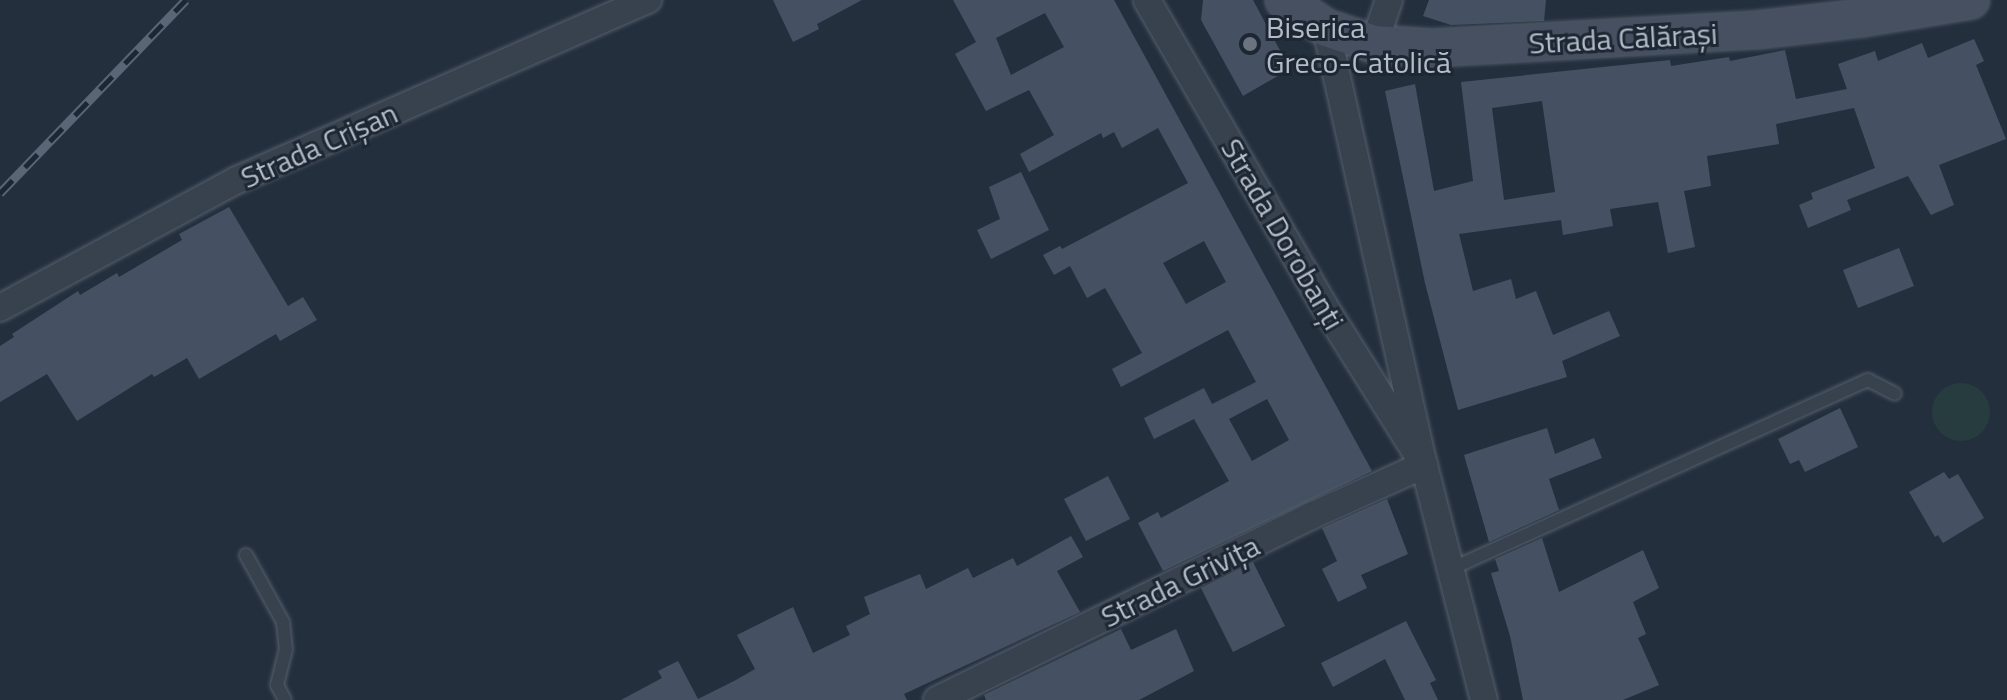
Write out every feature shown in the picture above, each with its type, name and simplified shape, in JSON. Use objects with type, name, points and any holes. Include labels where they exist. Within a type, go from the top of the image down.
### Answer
[{"type":"main road","name":"Strada Călărași","points":[[1284,0],[1326,28],[1374,44],[1432,48],[1757,30],[1971,0]]},
{"type":"street","name":"Strada Crișan","points":[[0,308],[237,180],[648,0]]},
{"type":"street","name":"Strada Dorobanți","points":[[1147,0],[1323,304],[1424,465]]},
{"type":"street","points":[[1374,44],[1389,0]]},
{"type":"street","name":"Strada Dorobanți","points":[[1326,28],[1424,465],[1484,700]]},
{"type":"street","name":"Strada Grivița","points":[[937,700],[1311,516],[1424,465]]},
{"type":"lane","points":[[1451,569],[1868,380],[1895,394]]},
{"type":"lane","points":[[246,555],[283,622],[286,649],[277,685],[285,700]]},
{"type":"green space","points":[[1961,383],[1981,392],[1990,412],[1981,432],[1961,441],[1941,432],[1932,412],[1941,392]]},
{"type":"building","points":[[773,0],[862,0],[817,24],[819,29],[793,42]]},
{"type":"building","points":[[953,0],[1114,0],[1372,471],[1163,571],[1138,523],[1158,512],[1161,518],[1229,481],[1194,419],[1154,439],[1144,418],[1204,388],[1212,404],[1256,382],[1228,330],[1121,387],[1112,369],[1142,353],[1105,288],[1087,298],[1070,266],[1054,275],[1043,255],[1060,246],[1062,249],[1188,183],[1158,128],[1122,148],[1114,132],[1103,138],[1101,133],[1029,172],[1020,154],[1054,135],[1029,90],[986,111],[955,54],[976,42]],"holes":[[[1045,13],[1064,47],[1011,75],[996,38]],[[1204,241],[1226,282],[1186,304],[1163,263]],[[1267,399],[1289,440],[1252,461],[1229,419]]]},
{"type":"building","points":[[1203,0],[1253,0],[1290,69],[1243,96],[1201,20]]},
{"type":"building","points":[[1429,0],[1546,0],[1544,21],[1451,25],[1423,16]]},
{"type":"building","points":[[1974,39],[1984,61],[1976,65],[2006,139],[1939,165],[1954,205],[1931,215],[1908,176],[1847,200],[1851,210],[1808,228],[1799,205],[1813,199],[1811,193],[1875,168],[1854,108],[1776,124],[1779,144],[1707,156],[1711,186],[1684,191],[1695,247],[1668,253],[1658,202],[1610,209],[1613,226],[1563,235],[1561,220],[1459,234],[1473,291],[1511,279],[1516,299],[1536,291],[1553,335],[1609,311],[1620,336],[1562,361],[1567,377],[1458,410],[1425,283],[1385,91],[1415,84],[1434,191],[1473,181],[1461,82],[1670,60],[1671,66],[1729,57],[1730,61],[1785,50],[1796,99],[1847,89],[1838,64],[1875,51],[1878,61],[1922,43],[1928,58]],"holes":[[[1542,101],[1555,192],[1504,200],[1492,108]]]},
{"type":"building","points":[[1021,172],[1049,230],[991,259],[977,230],[1000,219],[989,187]]},
{"type":"building","points":[[229,207],[288,306],[303,297],[317,320],[280,341],[276,334],[199,379],[187,358],[154,377],[152,374],[77,421],[47,374],[0,402],[0,346],[14,337],[12,334],[78,291],[80,295],[117,273],[119,277],[182,240],[179,234]]},
{"type":"building","points":[[1899,248],[1914,286],[1858,308],[1843,270]]},
{"type":"building","points":[[1840,408],[1858,447],[1805,472],[1799,460],[1790,464],[1778,439]]},
{"type":"building","points":[[1547,428],[1555,454],[1594,438],[1602,458],[1549,479],[1559,510],[1489,542],[1464,455]]},
{"type":"building","points":[[1944,472],[1949,479],[1958,474],[1984,518],[1943,543],[1938,535],[1935,537],[1909,492]]},
{"type":"building","points":[[1108,476],[1130,519],[1086,541],[1064,499]]},
{"type":"building","points":[[1387,499],[1408,554],[1361,575],[1367,588],[1338,602],[1322,569],[1337,561],[1322,528]]},
{"type":"building","points":[[1071,536],[1083,557],[1057,571],[1080,612],[904,694],[907,700],[621,700],[662,678],[658,671],[678,661],[698,699],[736,680],[755,669],[737,635],[793,607],[813,653],[850,635],[846,626],[870,614],[864,597],[920,574],[926,589],[968,568],[973,578],[1013,558],[1017,566]]},
{"type":"building","points":[[1542,538],[1559,592],[1643,550],[1659,588],[1633,602],[1646,634],[1638,638],[1659,685],[1623,700],[1523,700],[1510,636],[1491,573],[1499,571],[1495,559]]},
{"type":"building","points":[[1253,562],[1285,626],[1233,652],[1201,588]]},
{"type":"building","points":[[1406,621],[1436,680],[1430,683],[1438,700],[1405,700],[1385,659],[1333,687],[1321,663]]},
{"type":"building","points":[[1121,629],[1131,650],[1176,629],[1194,671],[1139,700],[986,700],[984,695]]},
{"type":"railway","points":[[0,193],[186,0]]},
{"type":"place","name":"Biserica Greco-Catolică","points":[[1250,44]]}]
